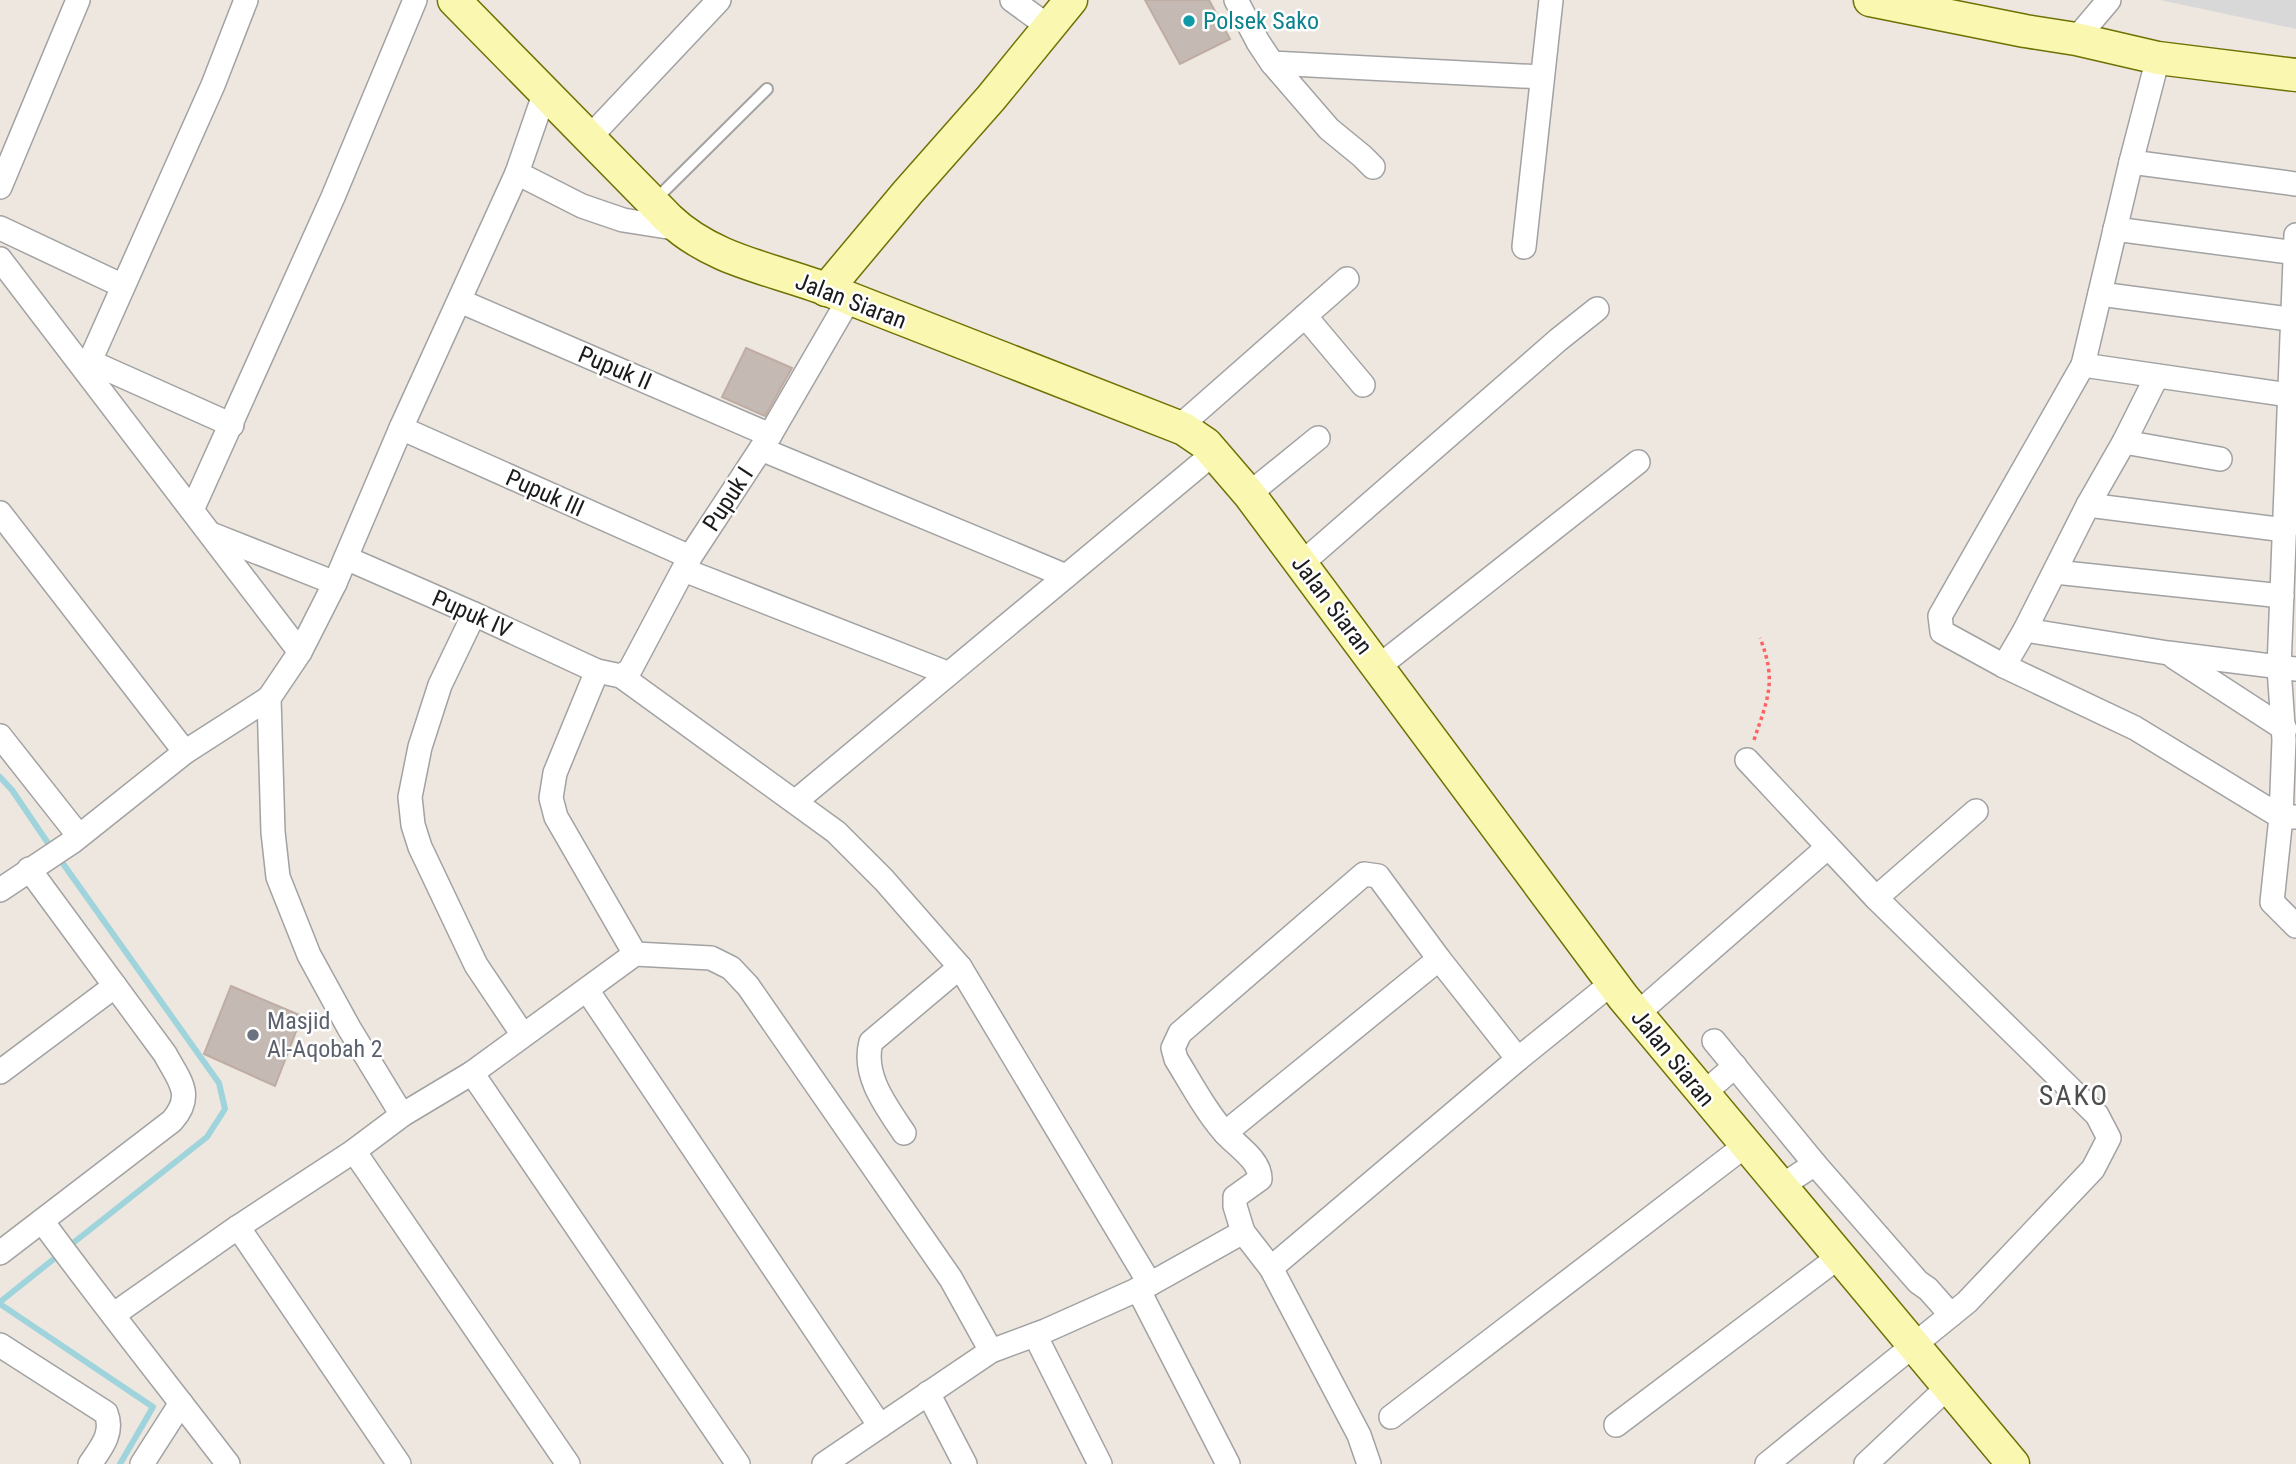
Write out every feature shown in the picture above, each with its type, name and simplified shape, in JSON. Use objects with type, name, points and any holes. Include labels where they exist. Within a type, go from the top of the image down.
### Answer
[{"type":"street","points":[[0,187],[78,0]]},
{"type":"street","points":[[88,366],[213,85],[246,0]]},
{"type":"street","points":[[192,510],[333,197],[415,0]]},
{"type":"street","name":"Jalan Siaran","points":[[454,0],[680,229],[695,240],[723,254],[838,295],[1179,427],[1197,437],[1249,494],[1612,983],[2013,1464]]},
{"type":"street","points":[[589,138],[719,0]]},
{"type":"street","points":[[1012,0],[1049,27]]},
{"type":"street","points":[[838,295],[908,192],[1072,0]]},
{"type":"street","points":[[1236,0],[1272,63],[1329,129],[1373,167]]},
{"type":"street","points":[[1524,247],[1550,0]]},
{"type":"street","points":[[1870,0],[2025,32],[2076,39],[2158,58],[2296,75]]},
{"type":"street","points":[[2076,39],[2109,0]]},
{"type":"street","points":[[2158,58],[2083,365],[1940,616],[1942,632],[2004,666],[2135,728],[2289,817]]},
{"type":"street","points":[[1272,63],[1542,77]]},
{"type":"street","points":[[0,890],[76,839],[185,752],[269,698],[300,652],[335,583],[401,428],[517,173],[545,92]]},
{"type":"street","points":[[2131,162],[2296,184]]},
{"type":"street","points":[[517,173],[582,206],[623,220],[680,229]]},
{"type":"street","points":[[0,228],[123,286]]},
{"type":"street","points":[[2115,229],[2296,253]]},
{"type":"street","points":[[2272,902],[2289,817],[2288,669],[2282,596],[2293,395],[2296,235]]},
{"type":"street","points":[[0,259],[88,366],[192,510],[300,652]]},
{"type":"street","points":[[1179,427],[1347,279]]},
{"type":"street","points":[[2100,294],[2294,319]]},
{"type":"street","name":"Pupuk I","points":[[621,676],[630,670],[687,563],[766,442],[838,295]]},
{"type":"street","name":"Pupuk II","points":[[460,301],[1066,576]]},
{"type":"street","points":[[1301,564],[1597,309]]},
{"type":"street","points":[[1305,316],[1363,385]]},
{"type":"street","points":[[2083,365],[2293,395]]},
{"type":"street","points":[[88,366],[232,425]]},
{"type":"street","points":[[2004,666],[2157,376]]},
{"type":"street","name":"Pupuk III","points":[[401,428],[687,563],[947,673]]},
{"type":"street","points":[[1249,494],[1318,438]]},
{"type":"street","points":[[2124,442],[2220,459]]},
{"type":"street","points":[[796,801],[1214,453]]},
{"type":"street","points":[[1378,667],[1638,463]]},
{"type":"street","points":[[2088,505],[2285,530]]},
{"type":"street","points":[[0,513],[185,752]]},
{"type":"street","points":[[211,534],[335,583]]},
{"type":"street","name":"Pupuk IV","points":[[346,558],[597,671]]},
{"type":"street","points":[[2054,572],[2282,596]]},
{"type":"street","points":[[474,614],[440,685],[420,747],[410,797],[413,825],[419,847],[476,965],[523,1035]]},
{"type":"street","points":[[2025,630],[2288,669]]},
{"type":"street","points":[[2168,653],[2288,737]]},
{"type":"street","points":[[635,954],[556,817],[551,798],[555,773],[597,671],[621,676],[835,832],[884,880],[960,967],[1144,1287],[1228,1464]]},
{"type":"street","points":[[269,698],[273,832],[278,877],[309,955],[349,1028],[402,1115]]},
{"type":"street","points":[[0,736],[76,839]]},
{"type":"street","points":[[1747,760],[1876,898],[2097,1115],[2109,1138],[2093,1169],[1967,1301],[1767,1464]]},
{"type":"street","points":[[1876,898],[1976,811]]},
{"type":"street","points":[[1637,1014],[1828,847]]},
{"type":"street","points":[[0,1253],[47,1228],[172,1121],[182,1109],[184,1101],[182,1086],[165,1054],[115,986],[35,865]]},
{"type":"street","points":[[1370,1464],[1359,1435],[1271,1268],[1243,1232],[1235,1206],[1236,1196],[1260,1179],[1255,1164],[1225,1133],[1176,1059],[1173,1048],[1180,1033],[1364,874],[1378,876],[1518,1059]]},
{"type":"street","points":[[2272,902],[2296,903]]},
{"type":"street","points":[[2272,902],[2296,926]]},
{"type":"street","points":[[113,1315],[238,1227],[355,1151],[402,1115],[472,1073],[635,954],[711,958],[731,968],[748,986],[951,1279],[990,1351]]},
{"type":"street","points":[[1225,1133],[1439,959]]},
{"type":"street","points":[[904,1133],[884,1102],[868,1066],[871,1042],[960,967]]},
{"type":"street","points":[[1271,1268],[1612,983]]},
{"type":"street","points":[[0,1073],[115,986]]},
{"type":"street","points":[[587,990],[880,1426]]},
{"type":"street","points":[[1714,1041],[1815,1164],[1918,1282],[1928,1289],[1951,1315]]},
{"type":"street","points":[[1703,1094],[1735,1066]]},
{"type":"street","points":[[472,1073],[738,1464]]},
{"type":"street","points":[[1391,1417],[1746,1145]]},
{"type":"street","points":[[355,1151],[568,1464]]},
{"type":"street","points":[[1780,1187],[1815,1164]]},
{"type":"street","points":[[238,1227],[400,1464]]},
{"type":"street","points":[[47,1228],[228,1464]]},
{"type":"street","points":[[832,1462],[990,1351],[1035,1335],[1144,1287],[1243,1232]]},
{"type":"street","points":[[1616,1425],[1840,1256]]},
{"type":"street","points":[[1035,1335],[1100,1464]]},
{"type":"street","points":[[2,1351],[106,1413],[110,1421],[109,1431],[90,1464]]},
{"type":"street","points":[[1866,1464],[1948,1387]]},
{"type":"street","points":[[928,1394],[965,1464]]},
{"type":"street","points":[[142,1464],[181,1403]]},
{"type":"lane","points":[[653,202],[767,89]]},
{"type":"path","points":[[1747,760],[1771,679],[1768,659],[1760,638]]},
{"type":"shaded area","points":[[2160,0],[2296,0],[2296,29]]},
{"type":"building","name":"Polsek Sako","points":[[1145,0],[1209,0],[1230,39],[1180,64]]},
{"type":"building","points":[[746,348],[792,368],[765,416],[722,397]]},
{"type":"building","name":"Masjid Al-Aqobah 2","points":[[231,986],[302,1016],[275,1086],[204,1054]]},
{"type":"waterway","points":[[0,777],[12,790],[52,849]]},
{"type":"waterway","points":[[59,858],[219,1083],[225,1109],[207,1137],[68,1247]]},
{"type":"waterway","points":[[0,1302],[60,1254]]},
{"type":"waterway","points":[[0,1304],[153,1407],[120,1464]]},
{"type":"place","name":"Polsek Sako","points":[[1189,21]]},
{"type":"place","name":"Masjid Al-Aqobah 2","points":[[253,1035]]},
{"type":"district","name":"SAKO","points":[[2074,1095]]}]
